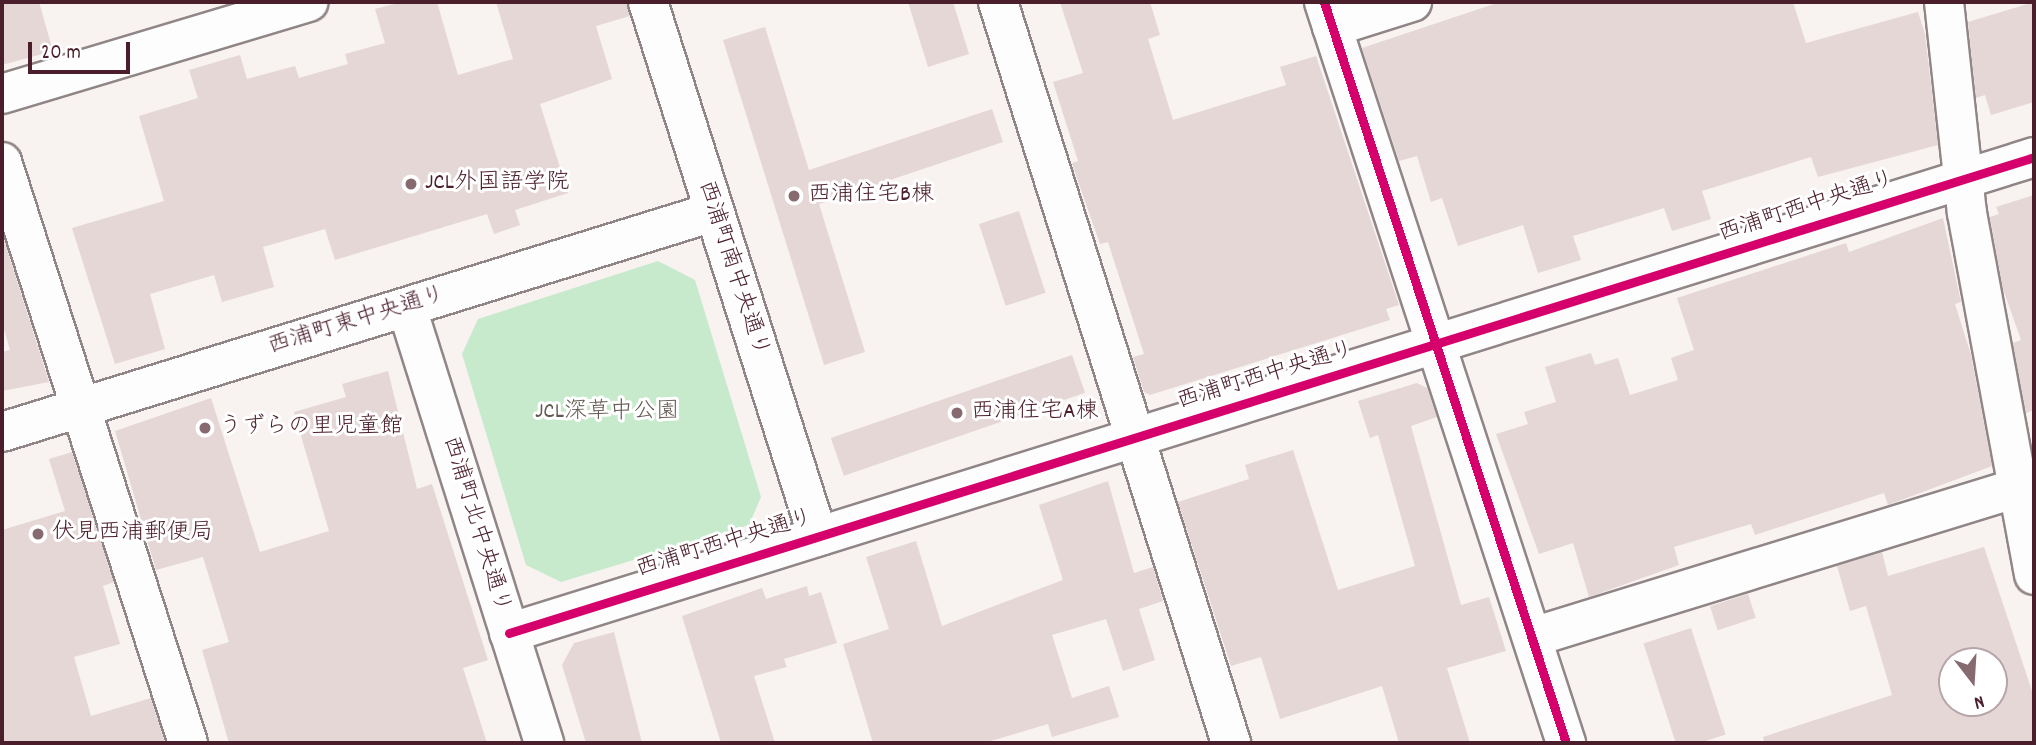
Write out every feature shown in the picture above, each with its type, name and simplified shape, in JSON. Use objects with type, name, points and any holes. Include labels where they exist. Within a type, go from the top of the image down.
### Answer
[{"type":"street","points":[[2,94],[308,2]]},
{"type":"street","name":"西浦町南中央通り","points":[[648,2],[818,537]]},
{"type":"street","points":[[998,2],[1228,743]]},
{"type":"street","points":[[1412,2],[1328,14],[1566,743]]},
{"type":"street","points":[[1944,2],[1967,214],[2020,487],[2034,575]]},
{"type":"street","name":"西浦町西中央通り","points":[[509,633],[1437,346],[2034,157]]},
{"type":"street","points":[[2,162],[188,743]]},
{"type":"street","name":"西浦町東中央通り","points":[[2,432],[713,212]]},
{"type":"street","name":"西浦町北中央通り","points":[[407,307],[544,743]]},
{"type":"street","points":[[1533,637],[2020,487]]},
{"type":"green space","name":"JCL深草中公園","points":[[658,261],[695,280],[761,497],[749,525],[561,582],[526,565],[462,354],[478,319]]},
{"type":"building","points":[[2,2],[39,2],[53,51],[2,65]]},
{"type":"building","points":[[402,2],[437,2],[458,75],[513,59],[496,2],[627,2],[630,16],[596,26],[612,79],[540,104],[568,193],[515,210],[520,225],[494,234],[487,214],[335,260],[325,229],[263,247],[274,287],[222,302],[214,275],[150,294],[165,349],[115,364],[72,228],[164,201],[139,116],[198,98],[189,70],[240,55],[247,79],[295,66],[299,78],[348,64],[345,54],[385,43],[375,9]]},
{"type":"building","points":[[908,2],[953,2],[969,54],[928,67]]},
{"type":"building","points":[[1060,2],[1150,2],[1160,35],[1148,39],[1173,120],[1286,85],[1280,67],[1316,56],[1399,305],[1386,309],[1390,320],[1150,395],[1144,392],[1133,357],[1144,354],[1108,242],[1100,244],[1080,187],[1072,163],[1078,161],[1053,82],[1083,73]]},
{"type":"building","points":[[1500,2],[1793,2],[1806,43],[1918,12],[1925,34],[1938,145],[1818,177],[1811,157],[1702,191],[1711,219],[1672,231],[1664,208],[1573,236],[1581,260],[1538,273],[1523,225],[1458,246],[1442,198],[1431,202],[1417,156],[1399,161],[1362,48]]},
{"type":"building","points":[[2034,2],[2034,102],[1991,115],[1985,95],[1976,98],[1968,22]]},
{"type":"building","name":"西浦住宅B棟","points":[[765,27],[809,170],[992,109],[1003,142],[819,204],[865,352],[824,365],[723,40]]},
{"type":"building","points":[[2034,195],[2034,410],[2026,413],[2013,343],[2021,340],[2003,289],[1990,217],[1999,214],[1996,207]]},
{"type":"building","points":[[1019,211],[1046,293],[1006,306],[979,224]]},
{"type":"building","points":[[1943,218],[1961,302],[1955,304],[1971,355],[1992,466],[1888,505],[1884,493],[1755,535],[1751,524],[1674,547],[1679,565],[1589,597],[1573,543],[1539,554],[1496,434],[1528,424],[1524,412],[1556,402],[1545,367],[1591,353],[1595,365],[1618,358],[1630,395],[1678,380],[1671,358],[1694,350],[1677,298],[1846,243],[1849,252]]},
{"type":"building","points":[[2,233],[49,382],[2,391],[2,352],[10,350],[2,322]]},
{"type":"building","name":"西浦住宅A棟","points":[[1072,355],[1085,393],[844,476],[831,438]]},
{"type":"building","points":[[388,371],[417,489],[432,484],[488,660],[463,668],[487,743],[229,743],[202,650],[229,642],[203,557],[156,570],[115,431],[211,398],[260,552],[329,531],[294,412],[346,397],[342,384]]},
{"type":"building","points":[[1417,383],[1427,388],[1437,417],[1411,426],[1461,605],[1489,597],[1506,651],[1447,668],[1470,743],[1399,743],[1382,686],[1280,719],[1261,657],[1231,666],[1178,502],[1249,479],[1245,465],[1293,450],[1338,590],[1415,566],[1378,435],[1370,438],[1358,401]]},
{"type":"building","points":[[72,452],[114,582],[103,586],[120,644],[74,657],[91,716],[151,698],[165,743],[2,743],[2,530],[65,511],[49,459]]},
{"type":"building","points":[[1108,481],[1134,573],[1153,567],[1163,601],[1139,609],[1155,660],[1123,671],[1106,619],[1052,635],[1072,698],[1109,686],[1119,717],[1052,737],[1048,724],[984,743],[873,743],[843,644],[889,629],[866,557],[916,541],[942,626],[1063,580],[1039,505]]},
{"type":"building","points":[[1984,547],[2034,697],[2034,743],[1764,743],[1763,737],[1892,695],[1866,606],[1850,611],[1837,566],[1882,552],[1888,576]]},
{"type":"building","points":[[807,586],[809,596],[821,592],[837,643],[784,659],[787,667],[754,676],[775,743],[721,743],[682,616],[762,588],[766,599]]},
{"type":"building","points":[[1748,594],[1756,618],[1718,630],[1710,606]]},
{"type":"building","points":[[1691,628],[1726,735],[1700,743],[1676,743],[1643,643]]},
{"type":"building","points":[[614,632],[642,743],[586,743],[562,665],[574,643]]},
{"type":"cycle path","points":[[1324,2],[1566,743]]},
{"type":"cycle path","points":[[509,633],[2034,157]]},
{"type":"place","name":"JCL外国語学院","points":[[411,184]]},
{"type":"place","name":"西浦住宅B棟","points":[[794,196]]},
{"type":"place","name":"西浦住宅A棟","points":[[957,413]]},
{"type":"place","name":"うずらの里児童館","points":[[205,428]]},
{"type":"place","name":"伏見西浦郵便局","points":[[38,534]]}]
